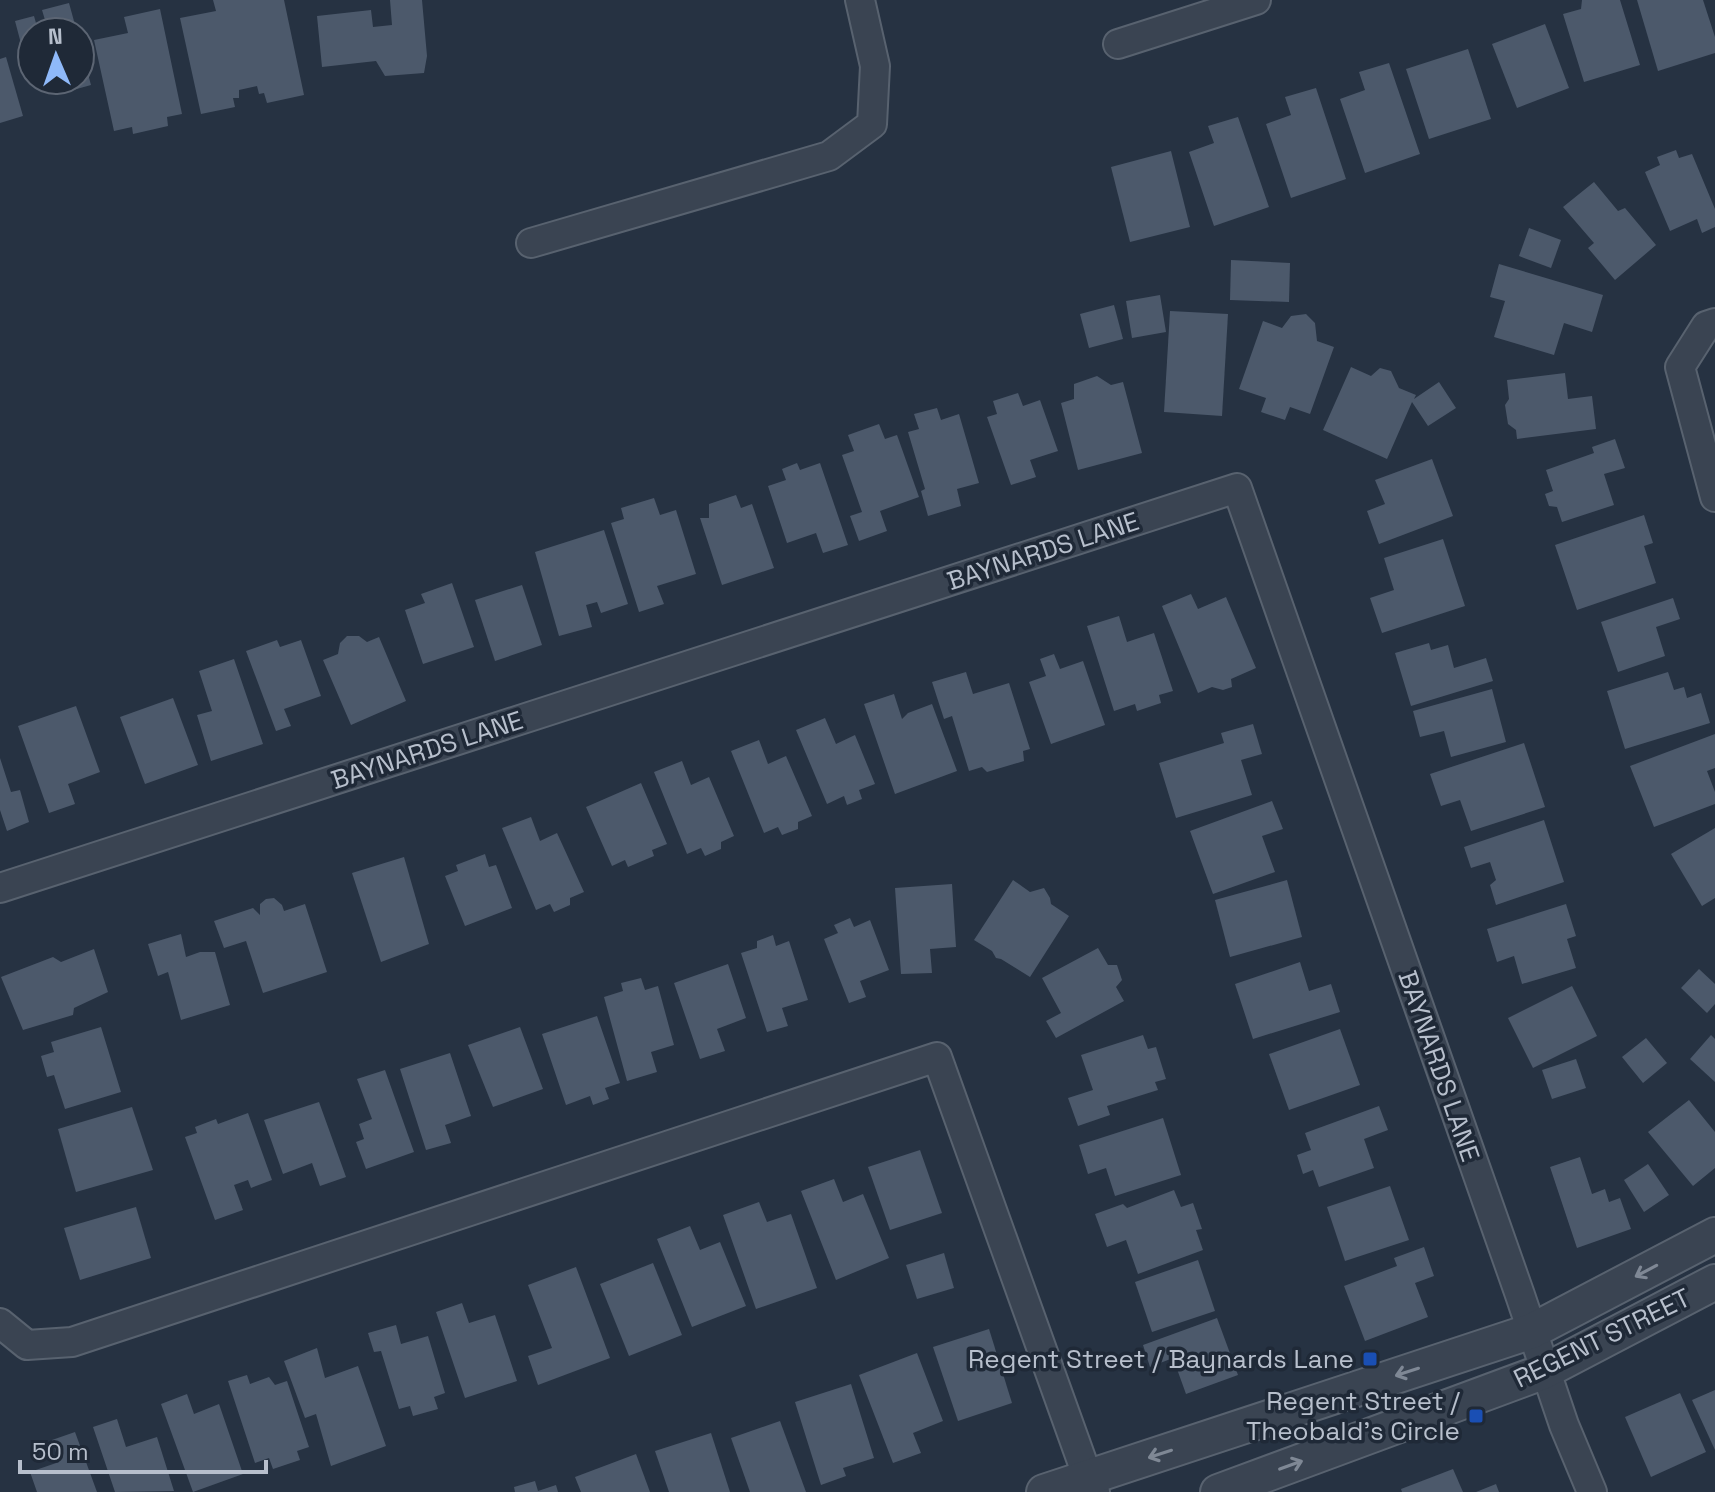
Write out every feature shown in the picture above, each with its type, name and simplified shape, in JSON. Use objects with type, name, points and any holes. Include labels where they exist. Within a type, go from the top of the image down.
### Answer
[{"type":"street","points":[[531,243],[829,156],[840,148],[872,124],[875,66],[860,0]]},
{"type":"street","points":[[1118,44],[1256,0]]},
{"type":"street","points":[[1715,323],[1706,326],[1680,367],[1715,497]]},
{"type":"street","name":"BAYNARDS LANE","points":[[0,888],[1237,488],[1532,1331]]},
{"type":"street","points":[[0,1323],[27,1345],[72,1342],[937,1057],[1091,1487]]},
{"type":"street","name":"REGENT STREET","points":[[1044,1492],[1091,1487],[1532,1331],[1715,1235]]},
{"type":"street","name":"REGENT STREET","points":[[1218,1492],[1545,1371],[1715,1282]]},
{"type":"street","points":[[1532,1331],[1564,1425],[1592,1492]]},
{"type":"building","points":[[213,0],[284,0],[304,95],[267,103],[264,93],[259,94],[257,86],[239,90],[239,98],[233,98],[235,107],[201,114],[180,18],[216,11]]},
{"type":"building","points":[[390,0],[422,0],[427,56],[424,73],[385,76],[376,61],[322,67],[317,16],[371,10],[373,27],[392,25]]},
{"type":"building","points":[[1582,0],[1620,0],[1640,65],[1584,82],[1563,14],[1581,9]]},
{"type":"building","points":[[1637,0],[1703,0],[1715,37],[1715,53],[1658,71]]},
{"type":"building","points":[[69,3],[73,16],[44,16],[42,10]]},
{"type":"building","points":[[160,9],[182,114],[167,117],[168,126],[133,134],[132,127],[114,131],[96,40],[128,33],[124,17]]},
{"type":"building","points":[[1545,24],[1569,88],[1517,108],[1492,44]]},
{"type":"building","points":[[1468,49],[1491,119],[1429,139],[1406,69]]},
{"type":"building","points":[[6,57],[23,116],[0,123],[0,59]]},
{"type":"building","points":[[1389,63],[1420,154],[1365,173],[1340,99],[1365,90],[1359,72]]},
{"type":"building","points":[[1316,88],[1346,179],[1291,198],[1266,124],[1291,115],[1285,97]]},
{"type":"building","points":[[1238,117],[1269,207],[1214,226],[1189,152],[1214,143],[1208,126]]},
{"type":"building","points":[[1676,150],[1679,158],[1692,154],[1715,209],[1715,227],[1702,233],[1697,219],[1670,231],[1645,172],[1660,165],[1657,157]]},
{"type":"building","points":[[1171,151],[1190,227],[1130,242],[1111,167]]},
{"type":"building","points":[[1594,182],[1618,211],[1625,208],[1656,245],[1615,280],[1588,248],[1594,243],[1563,207]]},
{"type":"building","points":[[1529,228],[1561,240],[1551,268],[1519,256]]},
{"type":"building","points":[[1231,260],[1290,263],[1289,302],[1230,300]]},
{"type":"building","points":[[1499,264],[1603,295],[1592,332],[1564,323],[1554,355],[1494,337],[1505,301],[1490,297]]},
{"type":"building","points":[[1160,295],[1166,332],[1132,338],[1126,301]]},
{"type":"building","points":[[1114,305],[1123,339],[1089,348],[1080,314]]},
{"type":"building","points":[[1170,311],[1228,314],[1222,416],[1164,412]]},
{"type":"building","points":[[1306,314],[1315,323],[1317,341],[1334,347],[1310,414],[1290,407],[1285,420],[1261,412],[1266,398],[1239,389],[1263,321],[1282,328],[1291,316]]},
{"type":"building","points":[[1351,367],[1371,376],[1380,368],[1391,371],[1399,388],[1416,395],[1414,399],[1439,382],[1456,408],[1428,426],[1412,402],[1387,459],[1323,430]]},
{"type":"building","points":[[1565,373],[1568,399],[1592,396],[1596,429],[1517,439],[1516,430],[1508,424],[1505,405],[1509,399],[1507,380]]},
{"type":"building","points":[[1097,376],[1111,385],[1123,382],[1142,453],[1078,470],[1061,403],[1074,399],[1074,384]]},
{"type":"building","points":[[1018,393],[1023,406],[1040,400],[1058,451],[1030,460],[1036,477],[1011,485],[987,417],[997,414],[993,401]]},
{"type":"building","points":[[937,408],[941,420],[959,414],[979,483],[957,489],[961,506],[928,516],[921,491],[925,489],[908,432],[919,429],[914,414]]},
{"type":"building","points":[[879,424],[885,439],[897,435],[919,497],[880,511],[887,531],[859,541],[850,516],[862,512],[842,455],[854,451],[848,435]]},
{"type":"building","points":[[1615,439],[1625,468],[1604,474],[1614,505],[1562,522],[1557,507],[1549,506],[1545,494],[1553,491],[1546,470],[1594,453],[1592,447]]},
{"type":"building","points":[[1432,459],[1453,516],[1379,544],[1367,511],[1385,504],[1375,480]]},
{"type":"building","points":[[797,463],[800,470],[820,463],[848,545],[823,553],[816,533],[787,543],[768,486],[786,480],[782,469]]},
{"type":"building","points":[[736,495],[741,508],[752,504],[774,568],[722,585],[700,518],[709,518],[709,504]]},
{"type":"building","points":[[654,498],[660,515],[676,510],[696,574],[657,586],[664,604],[639,612],[611,523],[624,519],[621,508]]},
{"type":"building","points":[[1644,515],[1653,543],[1644,546],[1656,583],[1577,610],[1555,545]]},
{"type":"building","points":[[604,530],[628,604],[601,613],[597,602],[586,605],[592,627],[559,636],[535,552]]},
{"type":"building","points":[[1443,539],[1465,606],[1382,633],[1370,598],[1394,590],[1384,558]]},
{"type":"building","points":[[452,583],[474,647],[423,664],[405,610],[425,603],[421,594]]},
{"type":"building","points":[[522,585],[542,645],[495,661],[475,600]]},
{"type":"building","points":[[1191,594],[1198,609],[1226,597],[1256,668],[1231,679],[1232,687],[1223,690],[1212,687],[1198,693],[1162,606]]},
{"type":"building","points":[[1673,598],[1680,619],[1656,627],[1665,656],[1618,672],[1601,622]]},
{"type":"building","points":[[1119,616],[1127,642],[1154,633],[1173,691],[1159,695],[1161,703],[1137,711],[1135,704],[1114,711],[1087,626]]},
{"type":"building","points":[[347,636],[359,636],[367,642],[379,637],[406,701],[351,725],[323,660],[338,654],[340,643]]},
{"type":"building","points":[[277,640],[280,647],[301,640],[321,696],[284,709],[291,726],[276,731],[246,651]]},
{"type":"building","points":[[1429,643],[1431,650],[1448,645],[1454,668],[1486,658],[1493,681],[1411,706],[1395,653]]},
{"type":"building","points":[[1054,654],[1060,669],[1083,661],[1105,725],[1051,744],[1029,682],[1046,676],[1040,659]]},
{"type":"building","points":[[234,659],[263,744],[211,761],[197,715],[212,711],[199,671]]},
{"type":"building","points":[[966,672],[973,694],[1009,683],[1030,749],[1023,751],[1024,761],[987,772],[982,767],[969,771],[952,716],[944,719],[932,682]]},
{"type":"building","points":[[1668,672],[1674,690],[1684,687],[1687,698],[1701,693],[1710,723],[1625,749],[1607,691]]},
{"type":"building","points":[[1492,689],[1506,742],[1451,757],[1444,731],[1420,737],[1413,711]]},
{"type":"building","points":[[894,694],[902,719],[908,713],[932,704],[957,771],[895,794],[864,704]]},
{"type":"building","points":[[173,698],[198,765],[145,784],[120,717]]},
{"type":"building","points":[[76,706],[100,772],[68,784],[75,804],[49,813],[18,726]]},
{"type":"building","points":[[825,718],[836,744],[855,735],[875,784],[859,790],[862,799],[847,805],[844,796],[827,804],[796,730]]},
{"type":"building","points":[[1253,724],[1262,754],[1241,760],[1252,795],[1176,818],[1159,763],[1224,743],[1221,733]]},
{"type":"building","points":[[1715,734],[1715,768],[1707,771],[1715,792],[1715,804],[1654,827],[1630,766]]},
{"type":"building","points":[[759,740],[768,764],[786,756],[812,816],[798,822],[798,829],[782,835],[778,827],[764,833],[731,751]]},
{"type":"building","points":[[1524,743],[1545,807],[1471,831],[1460,800],[1441,806],[1430,774]]},
{"type":"building","points":[[0,758],[11,792],[20,790],[29,822],[7,831],[0,810]]},
{"type":"building","points":[[682,761],[691,785],[709,777],[734,836],[721,842],[721,849],[705,856],[701,848],[687,854],[654,772]]},
{"type":"building","points":[[641,783],[667,844],[652,850],[654,856],[628,867],[625,860],[612,866],[586,807]]},
{"type":"building","points":[[1272,801],[1283,829],[1262,836],[1275,872],[1213,894],[1190,831]]},
{"type":"building","points":[[531,817],[540,841],[557,833],[584,892],[570,898],[570,905],[554,912],[550,904],[536,910],[502,828]]},
{"type":"building","points":[[1544,820],[1564,882],[1496,905],[1490,885],[1496,880],[1490,862],[1471,868],[1464,847]]},
{"type":"building","points":[[1715,828],[1715,898],[1702,906],[1671,854]]},
{"type":"building","points":[[485,854],[489,867],[496,865],[512,908],[465,926],[445,876],[458,871],[456,865]]},
{"type":"building","points":[[404,857],[429,944],[381,962],[352,873]]},
{"type":"building","points":[[1013,880],[1030,892],[1044,888],[1051,904],[1069,916],[1030,977],[996,958],[992,951],[974,940]]},
{"type":"building","points":[[1287,880],[1302,937],[1230,957],[1215,900]]},
{"type":"building","points":[[952,884],[956,947],[930,949],[932,973],[901,974],[895,888]]},
{"type":"building","points":[[274,898],[284,911],[305,904],[327,972],[263,993],[246,941],[224,948],[214,921],[253,908],[260,915],[260,904]]},
{"type":"building","points":[[1566,904],[1576,936],[1567,939],[1576,968],[1522,984],[1514,956],[1497,962],[1487,929]]},
{"type":"building","points":[[850,918],[854,927],[870,920],[889,970],[860,981],[866,997],[849,1003],[824,939],[838,933],[834,925]]},
{"type":"building","points":[[181,934],[186,957],[200,952],[215,952],[230,1005],[181,1020],[168,972],[158,976],[148,944]]},
{"type":"building","points":[[773,935],[776,946],[789,941],[808,1000],[782,1008],[788,1026],[767,1032],[741,953],[757,948],[757,941]]},
{"type":"building","points":[[1098,948],[1108,965],[1117,965],[1122,980],[1116,987],[1124,1001],[1056,1038],[1046,1021],[1061,1013],[1042,978]]},
{"type":"building","points":[[94,949],[108,992],[74,1008],[73,1015],[23,1030],[1,977],[53,957],[61,962]]},
{"type":"building","points":[[1300,962],[1309,991],[1331,984],[1340,1012],[1253,1039],[1235,984]]},
{"type":"building","points":[[728,964],[746,1018],[717,1029],[725,1051],[700,1059],[674,983]]},
{"type":"building","points":[[1699,969],[1715,984],[1715,1004],[1707,1013],[1681,988]]},
{"type":"building","points":[[641,978],[645,990],[658,986],[674,1045],[651,1052],[657,1072],[627,1081],[604,997],[623,991],[621,983]]},
{"type":"building","points":[[1572,986],[1597,1036],[1533,1068],[1508,1018]]},
{"type":"building","points":[[597,1016],[620,1083],[605,1088],[609,1099],[593,1105],[590,1096],[566,1105],[542,1034]]},
{"type":"building","points":[[101,1027],[121,1092],[65,1109],[54,1075],[47,1077],[41,1056],[54,1052],[51,1042]]},
{"type":"building","points":[[520,1027],[543,1089],[493,1107],[468,1045]]},
{"type":"building","points":[[1340,1029],[1360,1085],[1289,1110],[1269,1054]]},
{"type":"building","points":[[1143,1035],[1148,1049],[1156,1047],[1166,1079],[1155,1082],[1158,1090],[1107,1106],[1110,1115],[1078,1126],[1068,1098],[1093,1090],[1081,1055]]},
{"type":"building","points":[[1711,1035],[1715,1039],[1715,1082],[1690,1059]]},
{"type":"building","points":[[1646,1038],[1667,1063],[1643,1083],[1622,1057]]},
{"type":"building","points":[[450,1053],[471,1116],[445,1125],[451,1143],[426,1150],[400,1069]]},
{"type":"building","points":[[1576,1059],[1586,1088],[1552,1099],[1542,1070]]},
{"type":"building","points":[[385,1070],[414,1152],[366,1169],[356,1142],[364,1139],[359,1124],[372,1119],[357,1079]]},
{"type":"building","points":[[1689,1100],[1715,1132],[1715,1168],[1693,1186],[1648,1132]]},
{"type":"building","points":[[319,1102],[346,1177],[320,1186],[312,1163],[283,1174],[264,1120]]},
{"type":"building","points":[[1379,1106],[1388,1130],[1364,1139],[1374,1168],[1319,1187],[1313,1170],[1303,1174],[1297,1155],[1311,1150],[1305,1133]]},
{"type":"building","points":[[132,1107],[153,1170],[76,1192],[58,1129]]},
{"type":"building","points":[[248,1113],[272,1180],[251,1188],[248,1180],[234,1185],[243,1210],[215,1220],[185,1137],[197,1133],[195,1127],[216,1119],[218,1124]]},
{"type":"building","points":[[1163,1118],[1181,1175],[1115,1196],[1106,1168],[1088,1174],[1079,1145]]},
{"type":"building","points":[[920,1150],[942,1213],[890,1230],[868,1167]]},
{"type":"building","points":[[1580,1157],[1592,1194],[1605,1189],[1609,1202],[1620,1198],[1631,1229],[1577,1248],[1550,1167]]},
{"type":"building","points":[[1648,1164],[1669,1195],[1644,1212],[1624,1180]]},
{"type":"building","points":[[834,1179],[843,1202],[863,1194],[889,1258],[836,1280],[801,1191]]},
{"type":"building","points":[[1390,1186],[1409,1240],[1345,1261],[1327,1207]]},
{"type":"building","points":[[1174,1190],[1181,1207],[1193,1203],[1202,1229],[1196,1230],[1203,1250],[1138,1274],[1126,1240],[1107,1247],[1095,1214],[1123,1204],[1127,1208]]},
{"type":"building","points":[[759,1202],[767,1222],[791,1214],[817,1288],[756,1309],[723,1215]]},
{"type":"building","points":[[136,1207],[151,1258],[80,1280],[64,1228]]},
{"type":"building","points":[[690,1226],[700,1250],[720,1242],[746,1306],[692,1327],[657,1239]]},
{"type":"building","points":[[1424,1247],[1434,1276],[1415,1283],[1428,1317],[1365,1341],[1344,1286],[1397,1266],[1394,1258]]},
{"type":"building","points":[[944,1253],[954,1288],[917,1299],[906,1265]]},
{"type":"building","points":[[1198,1260],[1215,1311],[1152,1332],[1135,1282]]},
{"type":"building","points":[[653,1263],[682,1335],[629,1356],[600,1284]]},
{"type":"building","points":[[576,1267],[610,1358],[538,1385],[528,1356],[552,1348],[528,1285]]},
{"type":"building","points":[[462,1303],[469,1323],[495,1315],[517,1381],[465,1398],[436,1312]]},
{"type":"building","points":[[1217,1318],[1238,1375],[1186,1394],[1173,1358],[1150,1367],[1143,1345]]},
{"type":"building","points":[[396,1325],[401,1344],[428,1336],[445,1393],[434,1397],[438,1409],[413,1416],[410,1406],[399,1409],[381,1351],[374,1352],[368,1333]]},
{"type":"building","points":[[989,1329],[1012,1403],[958,1421],[933,1347]]},
{"type":"building","points":[[317,1348],[325,1378],[358,1366],[386,1446],[331,1466],[316,1414],[305,1418],[284,1361]]},
{"type":"building","points":[[917,1353],[943,1421],[913,1433],[921,1453],[893,1463],[859,1375]]},
{"type":"building","points":[[247,1375],[250,1384],[269,1377],[275,1385],[287,1381],[309,1447],[297,1451],[300,1460],[273,1469],[269,1458],[255,1463],[228,1381]]},
{"type":"building","points":[[851,1384],[874,1458],[843,1468],[846,1476],[821,1485],[795,1402]]},
{"type":"building","points":[[1715,1390],[1715,1450],[1692,1400]]},
{"type":"building","points":[[1680,1393],[1706,1452],[1651,1477],[1625,1417]]},
{"type":"building","points":[[187,1394],[194,1414],[219,1404],[243,1474],[193,1492],[161,1404]]},
{"type":"building","points":[[117,1419],[126,1447],[157,1437],[174,1491],[115,1492],[93,1427]]},
{"type":"building","points":[[780,1421],[806,1492],[750,1492],[731,1438]]},
{"type":"building","points":[[75,1432],[97,1492],[37,1492],[30,1472],[59,1462],[52,1440]]},
{"type":"building","points":[[711,1433],[730,1492],[669,1492],[655,1451]]},
{"type":"building","points":[[636,1454],[650,1492],[581,1492],[575,1477]]},
{"type":"building","points":[[1453,1469],[1463,1492],[1402,1492],[1401,1489]]},
{"type":"building","points":[[535,1481],[538,1491],[556,1485],[558,1492],[515,1492],[514,1487]]},
{"type":"building","points":[[1496,1484],[1499,1492],[1476,1492]]},
{"type":"place","name":"Regent Street / Baynards Lane","points":[[1370,1359]]},
{"type":"place","name":"Regent Street / Theobald's Circle","points":[[1476,1416]]}]
